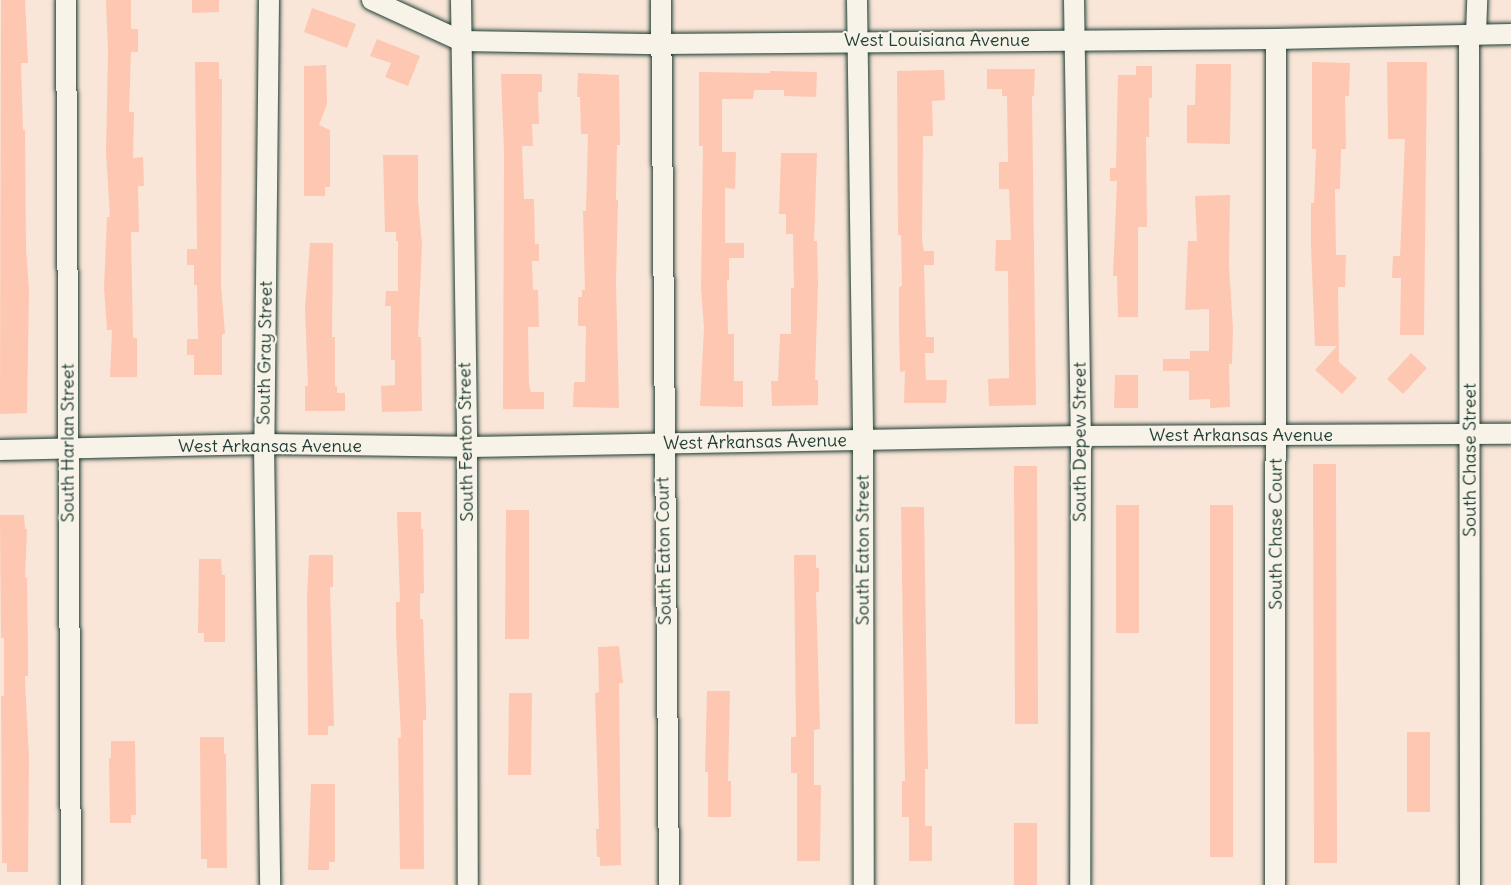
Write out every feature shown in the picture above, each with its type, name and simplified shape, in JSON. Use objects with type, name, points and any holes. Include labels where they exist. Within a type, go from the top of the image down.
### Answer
[{"type":"street","name":"South Harlan Street","points":[[66,0],[71,885]]},
{"type":"street","name":"South Gray Street","points":[[269,0],[264,444],[270,885]]},
{"type":"street","name":"West Louisiana Avenue","points":[[372,0],[461,41],[661,44],[857,40],[1276,39],[1511,34]]},
{"type":"street","name":"South Fenton Street","points":[[461,0],[468,885]]},
{"type":"street","name":"South Eaton Court","points":[[661,0],[663,443],[669,885]]},
{"type":"street","name":"South Eaton Street","points":[[857,0],[863,441],[864,885]]},
{"type":"street","name":"South Depew Street","points":[[1074,0],[1081,436],[1080,885]]},
{"type":"street","name":"South Chase Street","points":[[1470,885],[1473,35],[1477,0]]},
{"type":"street","name":"South Chase Court","points":[[1275,885],[1276,39]]},
{"type":"street","name":"West Arkansas Avenue","points":[[0,450],[264,444],[466,447],[1081,436],[1511,434]]},
{"type":"building","points":[[1,0],[25,0],[28,63],[21,63],[29,289],[27,413],[0,414]]},
{"type":"building","points":[[106,0],[131,0],[131,29],[138,29],[138,52],[131,52],[129,112],[134,112],[133,158],[143,157],[144,186],[138,186],[139,232],[131,232],[133,338],[137,338],[137,377],[110,377],[112,330],[107,330],[104,288],[107,217],[110,217],[106,152],[108,52]]},
{"type":"building","points":[[192,0],[219,0],[219,12],[192,13]]},
{"type":"building","points":[[312,8],[356,24],[347,48],[304,32]]},
{"type":"building","points":[[377,39],[420,56],[408,86],[385,77],[391,63],[370,56]]},
{"type":"building","points":[[195,62],[219,62],[219,79],[222,79],[221,285],[225,334],[222,334],[222,375],[194,375],[194,355],[187,355],[187,339],[198,339],[197,285],[194,285],[194,265],[187,265],[187,249],[197,249]]},
{"type":"building","points":[[1312,62],[1350,63],[1349,96],[1345,96],[1346,149],[1341,149],[1340,189],[1335,189],[1336,255],[1346,255],[1345,287],[1338,287],[1339,362],[1357,378],[1342,394],[1315,370],[1337,346],[1315,346],[1311,203],[1314,203],[1316,149],[1312,149]]},
{"type":"building","points":[[1387,62],[1427,62],[1424,335],[1400,335],[1401,278],[1392,278],[1393,256],[1400,256],[1405,139],[1388,139]]},
{"type":"building","points":[[1196,64],[1231,64],[1230,144],[1187,143],[1187,105],[1195,105]]},
{"type":"building","points":[[326,65],[327,104],[319,125],[330,130],[330,187],[325,187],[325,196],[304,196],[304,66]]},
{"type":"building","points":[[1136,66],[1152,66],[1149,137],[1146,137],[1147,227],[1138,227],[1138,317],[1118,317],[1117,276],[1113,276],[1117,181],[1110,181],[1110,168],[1116,168],[1118,75],[1136,75]]},
{"type":"building","points":[[987,69],[1035,69],[1034,96],[1032,96],[1036,405],[989,406],[988,379],[1009,378],[1008,271],[995,271],[996,240],[1011,240],[1009,189],[999,189],[999,162],[1008,162],[1007,96],[1002,96],[1002,89],[987,89]]},
{"type":"building","points":[[944,70],[945,100],[932,101],[933,136],[923,136],[922,240],[924,251],[934,251],[934,265],[924,265],[926,337],[934,337],[934,353],[925,353],[926,380],[947,380],[946,403],[904,403],[905,371],[900,372],[899,332],[899,287],[902,286],[901,235],[898,235],[897,71]]},
{"type":"building","points":[[770,71],[817,72],[816,97],[784,96],[784,90],[754,90],[753,99],[722,99],[722,152],[736,152],[735,189],[725,188],[725,243],[744,243],[744,258],[729,258],[729,280],[727,280],[728,334],[734,334],[734,381],[743,381],[743,407],[700,406],[704,328],[701,288],[703,146],[699,146],[699,72],[770,73]]},
{"type":"building","points":[[578,73],[619,75],[620,145],[617,145],[616,282],[619,408],[573,407],[574,382],[585,382],[586,326],[578,326],[578,297],[582,297],[582,290],[585,290],[583,211],[586,211],[588,134],[581,134],[580,97],[577,97]]},
{"type":"building","points":[[501,74],[542,74],[542,92],[538,92],[539,124],[532,124],[533,146],[522,146],[524,199],[534,199],[535,244],[539,244],[539,261],[532,261],[533,290],[538,290],[539,327],[528,327],[529,385],[531,392],[544,392],[544,409],[503,409],[504,153]]},
{"type":"building","points":[[781,153],[817,153],[814,241],[817,241],[818,282],[815,380],[818,380],[818,405],[772,406],[771,381],[778,381],[780,334],[791,334],[791,288],[794,288],[793,234],[786,234],[786,214],[779,214]]},
{"type":"building","points":[[383,155],[418,155],[418,199],[422,245],[418,337],[421,337],[422,411],[382,412],[381,386],[395,385],[395,360],[391,360],[391,306],[385,306],[386,291],[398,291],[398,241],[396,241],[396,232],[385,232]]},
{"type":"building","points":[[1230,195],[1229,265],[1233,329],[1232,364],[1229,364],[1230,407],[1210,408],[1210,399],[1189,400],[1189,371],[1163,371],[1163,359],[1190,359],[1190,351],[1209,351],[1209,309],[1185,310],[1188,241],[1197,241],[1195,196]]},
{"type":"building","points":[[310,243],[333,243],[332,337],[335,337],[335,386],[337,386],[337,393],[345,393],[345,411],[305,411],[305,386],[308,386],[305,309]]},
{"type":"building","points":[[1411,353],[1427,368],[1403,394],[1387,379]]},
{"type":"building","points":[[1115,375],[1138,375],[1138,408],[1114,408]]},
{"type":"building","points":[[1313,464],[1336,464],[1337,863],[1314,863]]},
{"type":"building","points":[[1014,466],[1037,466],[1038,724],[1015,724]]},
{"type":"building","points":[[1116,505],[1139,505],[1139,633],[1116,633]]},
{"type":"building","points":[[1210,505],[1233,505],[1233,857],[1210,857]]},
{"type":"building","points":[[901,507],[924,507],[928,769],[925,769],[925,826],[932,826],[932,861],[909,861],[909,817],[902,817],[902,781],[905,781]]},
{"type":"building","points":[[506,510],[529,510],[529,639],[505,639]]},
{"type":"building","points":[[397,512],[421,512],[421,529],[423,529],[424,593],[420,594],[420,619],[423,619],[426,707],[426,720],[423,720],[424,869],[400,869],[398,738],[401,738],[396,602],[400,602]]},
{"type":"building","points":[[0,515],[24,515],[25,529],[27,529],[25,578],[27,578],[28,676],[25,676],[25,681],[29,758],[28,872],[7,872],[7,863],[2,863],[1,696],[4,696],[4,638],[1,638]]},
{"type":"building","points":[[309,555],[333,555],[333,587],[330,587],[334,726],[328,726],[328,735],[308,735]]},
{"type":"building","points":[[794,555],[816,555],[816,568],[819,568],[819,592],[816,592],[820,729],[814,730],[814,785],[821,785],[820,861],[797,861],[797,773],[791,773],[791,737],[796,737]]},
{"type":"building","points":[[199,559],[221,559],[222,575],[225,575],[225,642],[204,642],[204,633],[198,633]]},
{"type":"building","points":[[619,646],[623,683],[619,683],[621,865],[600,866],[600,857],[597,857],[596,829],[599,829],[595,693],[599,692],[598,647]]},
{"type":"building","points":[[707,691],[730,691],[728,781],[731,781],[731,817],[708,817],[708,772],[705,772]]},
{"type":"building","points":[[509,693],[532,693],[531,775],[508,775]]},
{"type":"building","points":[[1407,732],[1430,732],[1430,812],[1407,812]]},
{"type":"building","points":[[200,737],[224,737],[227,868],[207,868],[207,859],[201,859]]},
{"type":"building","points":[[111,741],[135,741],[136,815],[131,815],[131,823],[110,823]]},
{"type":"building","points":[[311,784],[335,784],[335,862],[329,862],[329,870],[308,870]]},
{"type":"building","points":[[1014,823],[1037,823],[1037,885],[1014,885]]}]
